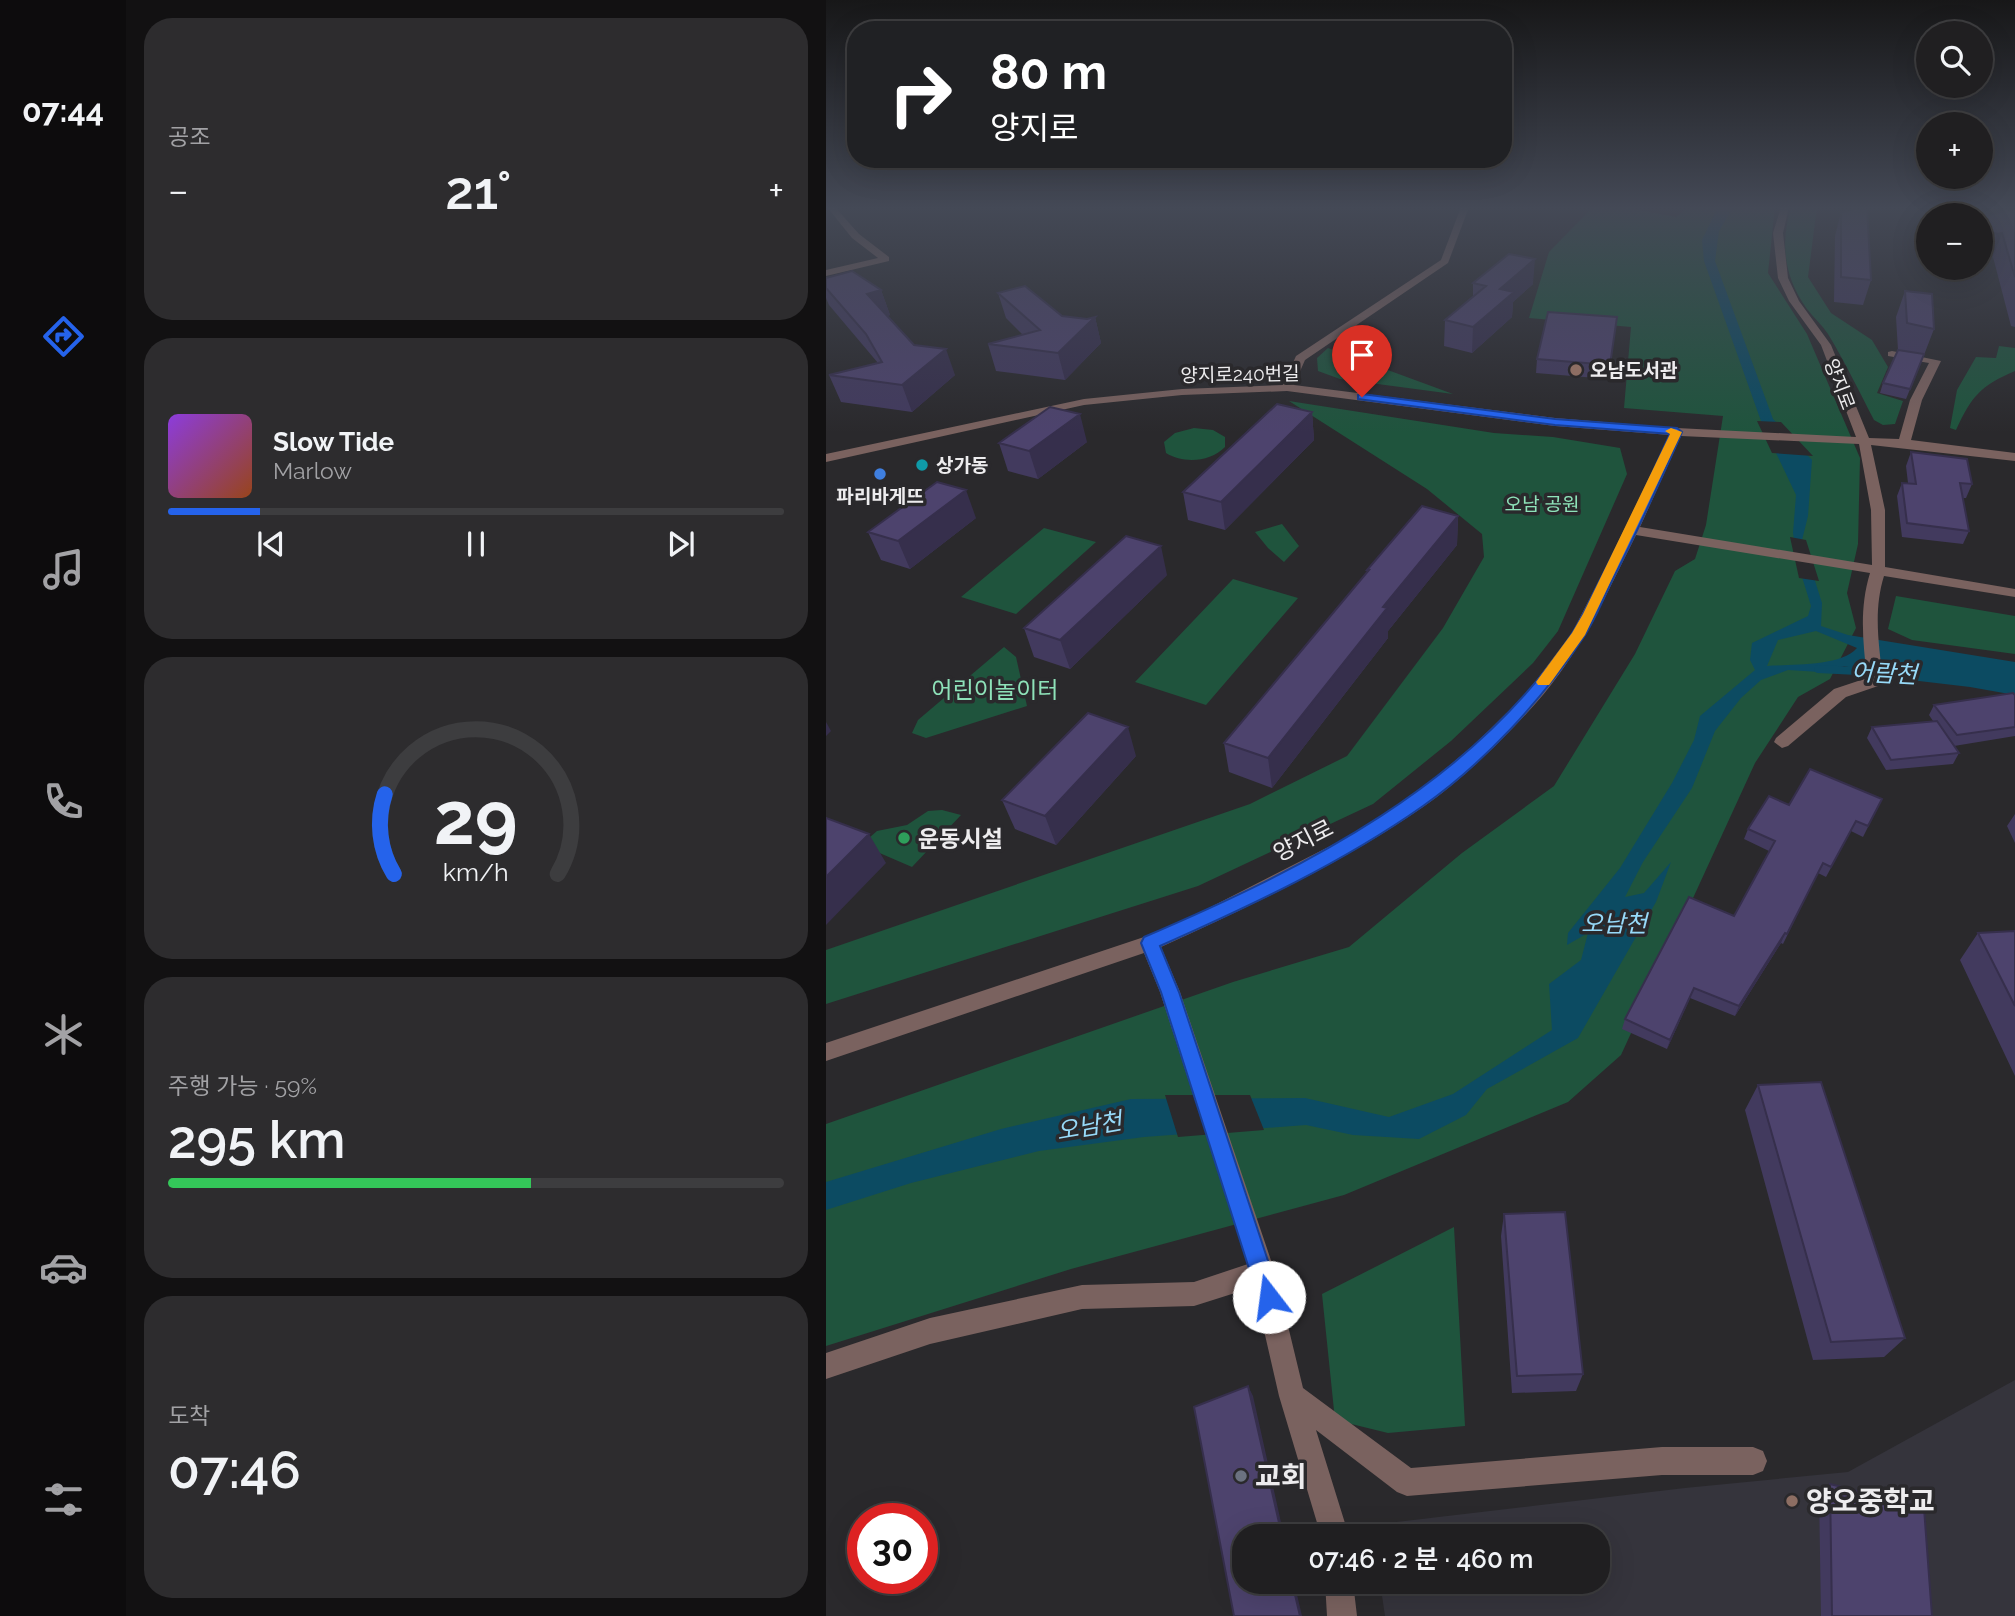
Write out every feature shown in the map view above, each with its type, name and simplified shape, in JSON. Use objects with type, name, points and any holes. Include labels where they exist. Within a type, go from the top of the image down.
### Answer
[{"type":"street","points":[[1287,388],[1300,358],[1413,282]]},
{"type":"street","name":"양지로","points":[[1782,742],[1840,693],[1875,681],[1869,624],[1870,596],[1878,571],[1880,546],[1878,510],[1864,441],[1826,345],[1794,301],[1785,282]]},
{"type":"street","points":[[1892,354],[1936,361],[1918,391],[1903,443]]},
{"type":"street","name":"양지로240번길","points":[[826,458],[1084,402],[1182,392],[1287,388],[1555,422],[1677,432],[1903,443],[2015,457]]},
{"type":"street","points":[[1677,432],[1632,530],[2015,593]]},
{"type":"street","name":"양지로","points":[[826,1052],[1150,943],[1208,917],[1350,844],[1419,801],[1532,698],[1578,635],[1632,530]]},
{"type":"street","points":[[1150,943],[1175,1007],[1263,1272],[1292,1396],[1331,1524]]},
{"type":"street","points":[[826,1366],[930,1331],[1082,1297],[1194,1294],[1263,1272]]},
{"type":"street","points":[[1292,1396],[1407,1482],[1662,1461],[1753,1461]]},
{"type":"street","points":[[1340,1594],[1342,1616]]},
{"type":"shaded area","name":"양오중학교","points":[[2015,1380],[2015,1616],[1385,1616],[1382,1594],[1610,1594],[1610,1524],[1379,1524],[1848,1472]]},
{"type":"green space","points":[[1540,282],[1774,282],[1807,334],[1860,458],[1858,544],[1847,593],[1856,628],[1830,679],[1798,697],[1755,763],[1621,1055],[1568,1102],[1344,1195],[1071,1269],[826,1346],[826,1124],[1233,982],[1349,947],[1462,853],[1554,786],[1635,654],[1675,571],[1695,559],[1706,525],[1723,416],[1624,408],[1631,327],[1529,318]]},
{"type":"green space","points":[[1792,282],[1811,282],[1831,313],[1872,340],[1888,367],[1877,393],[1903,401],[1895,424],[1883,425],[1874,420],[1828,334],[1807,309]]},
{"type":"green space","points":[[1999,346],[2015,348],[2015,371],[1978,393],[1956,430],[1950,428],[1957,390],[1976,357],[1996,358]]},
{"type":"green space","points":[[1328,348],[1453,394],[1340,379],[1318,371],[1317,358]]},
{"type":"green space","name":"오남 공원","points":[[1289,401],[1494,433],[1553,437],[1620,448],[1627,474],[1558,631],[1533,663],[1451,741],[1373,804],[1198,886],[826,1004],[826,950],[1250,804],[1347,756],[1443,628],[1484,557],[1482,534],[1427,489]]},
{"type":"green space","points":[[1194,428],[1213,430],[1225,437],[1225,447],[1212,456],[1197,460],[1181,459],[1166,453],[1164,442],[1175,433]]},
{"type":"green space","points":[[1282,524],[1299,546],[1284,562],[1255,532]]},
{"type":"green space","points":[[1044,528],[1096,542],[1016,614],[961,597]]},
{"type":"green space","points":[[1233,579],[1298,598],[1206,705],[1135,682]]},
{"type":"green space","points":[[1896,596],[2015,616],[2015,654],[1912,640],[1888,629]]},
{"type":"green space","name":"어린이놀이터","points":[[1004,647],[1016,657],[1027,706],[926,738],[912,733],[918,720]]},
{"type":"green space","name":"운동시설","points":[[942,810],[961,815],[912,867],[861,845],[877,831],[907,825],[928,811]]},
{"type":"green space","points":[[1454,1227],[1465,1426],[1388,1433],[1335,1420],[1322,1294]]},
{"type":"water","name":"오남천","points":[[1712,282],[1723,282],[1773,419],[1812,460],[1808,516],[1802,540],[1822,603],[1821,626],[1848,635],[2015,662],[2015,695],[1902,679],[1844,666],[1820,672],[1788,670],[1761,680],[1741,698],[1715,731],[1692,788],[1643,862],[1625,897],[1644,893],[1671,862],[1656,902],[1578,1038],[1487,1089],[1466,1115],[1419,1139],[1353,1135],[1306,1125],[1144,1137],[1039,1151],[911,1183],[826,1210],[826,1182],[1001,1129],[1131,1099],[1305,1098],[1389,1117],[1453,1094],[1552,1030],[1549,984],[1581,960],[1588,933],[1567,945],[1568,933],[1620,868],[1672,783],[1694,740],[1700,716],[1755,670],[1750,660],[1752,643],[1808,616],[1811,606],[1798,564],[1793,533],[1796,495],[1761,421]],"holes":[[[1816,631],[1857,648],[1828,662],[1767,666],[1778,640]]]},
{"type":"pier","points":[[1757,421],[1781,422],[1813,456],[1772,453]]},
{"type":"pier","points":[[1790,537],[1806,540],[1819,581],[1799,578]]},
{"type":"pier","points":[[1165,1095],[1250,1095],[1264,1130],[1178,1137]]},
{"type":"building","points":[[826,282],[869,282],[881,290],[867,294],[914,345],[946,349],[902,385],[829,375],[882,362],[866,334],[826,288]]},
{"type":"building","points":[[1508,282],[1500,289],[1514,292],[1473,327],[1445,320],[1486,286],[1473,283]]},
{"type":"building","points":[[1025,286],[1062,316],[1087,319],[1095,317],[1058,353],[988,344],[1040,330],[998,293]]},
{"type":"building","points":[[1905,291],[1932,294],[1934,329],[1907,323]]},
{"type":"building","points":[[1548,312],[1617,317],[1610,365],[1537,359]]},
{"type":"building","points":[[1898,350],[1924,354],[1910,389],[1883,383]]},
{"type":"building","points":[[1277,404],[1312,412],[1221,502],[1183,492]]},
{"type":"building","points":[[1050,407],[1080,414],[1029,451],[999,443]]},
{"type":"building","points":[[1911,452],[1967,459],[1972,484],[1960,483],[1969,531],[1907,523],[1902,483],[1916,484]]},
{"type":"building","points":[[937,482],[966,490],[898,541],[868,532]]},
{"type":"building","points":[[1422,506],[1458,516],[1383,607],[1387,608],[1268,758],[1224,743],[1367,570]]},
{"type":"building","points":[[1126,536],[1161,546],[1060,640],[1024,628]]},
{"type":"building","points":[[2013,693],[2015,727],[1957,735],[1934,705]]},
{"type":"building","points":[[1088,713],[1128,727],[1045,816],[1002,800]]},
{"type":"building","points":[[1937,721],[1959,753],[1891,760],[1872,727]]},
{"type":"building","points":[[1810,769],[1882,799],[1868,826],[1856,821],[1831,867],[1823,863],[1787,934],[1785,933],[1739,1006],[1694,988],[1670,1040],[1625,1019],[1689,897],[1734,916],[1775,841],[1748,829],[1769,796],[1789,805]]},
{"type":"building","points":[[826,818],[869,834],[826,877]]},
{"type":"building","points":[[2015,931],[2015,1006],[1978,933]]},
{"type":"building","points":[[1821,1082],[1905,1338],[1831,1342],[1758,1085]]},
{"type":"building","points":[[1565,1212],[1583,1374],[1517,1376],[1504,1214]]},
{"type":"building","name":"교회","points":[[1248,1386],[1279,1524],[1232,1524],[1232,1594],[1295,1594],[1300,1616],[1234,1616],[1194,1407]]},
{"type":"building","points":[[1830,1484],[1924,1508],[1932,1616],[1832,1616]]},
{"type":"waterway","name":"어람천","points":[[1818,669],[1877,672]]},
{"type":"slow traffic","points":[[1543,682],[1578,635],[1632,530],[1677,432],[1671,431]]},
{"type":"place","name":"오남도서관","points":[[1576,370]]},
{"type":"place","name":"상가동","points":[[922,465]]},
{"type":"place","name":"파리바게뜨","points":[[880,474]]},
{"type":"place","name":"운동시설","points":[[904,838]]},
{"type":"place","name":"교회","points":[[1241,1476]]},
{"type":"place","name":"양오중학교","points":[[1792,1501]]},
{"type":"route","points":[[1269,1297],[1170,992],[1150,943],[1208,917],[1350,844],[1419,801],[1480,749],[1532,698],[1578,635],[1632,530],[1677,432],[1555,422],[1362,397]]}]
